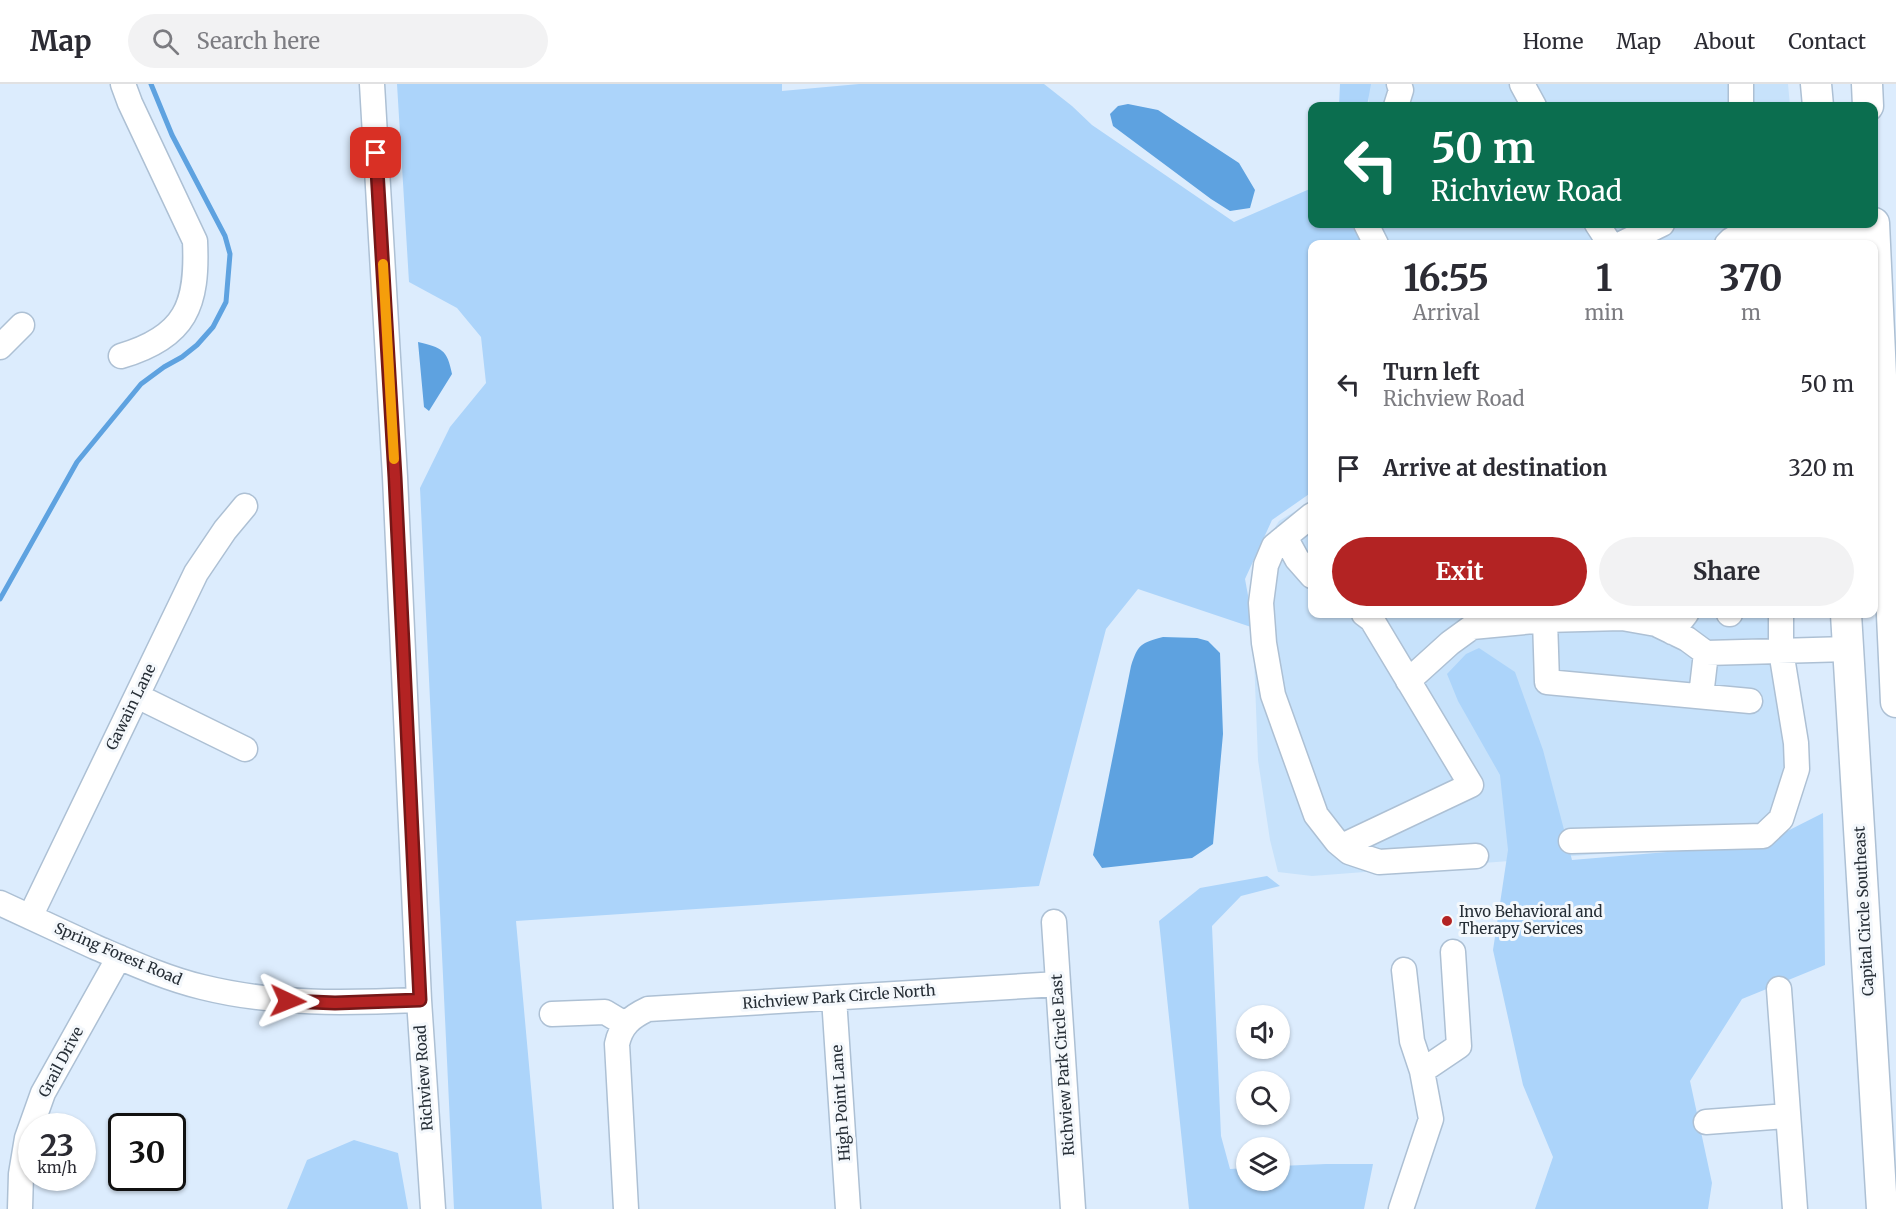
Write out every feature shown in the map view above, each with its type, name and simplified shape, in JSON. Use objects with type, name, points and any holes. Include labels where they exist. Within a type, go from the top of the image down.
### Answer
[{"type":"main road","points":[[1816,84],[1818,102]]},
{"type":"main road","points":[[1867,84],[1868,102]]},
{"type":"main road","points":[[1825,232],[1850,228]]},
{"type":"main road","points":[[1878,313],[1895,689]]},
{"type":"main road","name":"Capital Circle Southeast","points":[[1846,618],[1882,1209]]},
{"type":"main road","points":[[1848,649],[1895,689]]},
{"type":"street","points":[[121,356],[145,349],[179,323],[189,305],[196,264],[195,241],[123,84]]},
{"type":"street","name":"Richview Road","points":[[372,84],[433,1209]]},
{"type":"street","points":[[1397,102],[1401,90],[1399,84]]},
{"type":"street","points":[[1522,84],[1532,102]]},
{"type":"street","points":[[1741,84],[1742,102]]},
{"type":"street","points":[[1629,240],[1654,228]]},
{"type":"street","points":[[1731,240],[1743,233],[1825,232]]},
{"type":"street","points":[[0,347],[22,325]]},
{"type":"street","name":"Gawain Lane","points":[[30,917],[196,573],[225,530],[245,506]]},
{"type":"street","points":[[1308,518],[1274,546],[1266,565],[1261,603],[1264,643],[1274,695],[1316,815],[1349,852],[1379,862],[1476,856]]},
{"type":"street","points":[[1284,537],[1297,559],[1308,571]]},
{"type":"street","points":[[1342,846],[1470,785],[1369,618]]},
{"type":"street","points":[[1408,681],[1464,624],[1622,618],[1656,624],[1679,623],[1687,639],[1706,652],[1848,649]]},
{"type":"street","points":[[1571,841],[1763,836],[1781,819],[1797,769],[1796,743],[1781,651],[1781,618]]},
{"type":"street","points":[[1545,620],[1547,682],[1750,701]]},
{"type":"street","points":[[1701,696],[1706,652]]},
{"type":"street","points":[[137,696],[245,749]]},
{"type":"street","name":"Spring Forest Road","points":[[0,903],[164,976],[201,987],[243,996],[288,1001],[335,1003],[420,1000]]},
{"type":"street","name":"Richview Park Circle East","points":[[1054,921],[1073,1209]]},
{"type":"street","points":[[1422,1071],[1459,1046],[1453,952]]},
{"type":"street","name":"Grail Drive","points":[[20,1209],[21,1174],[27,1138],[43,1093],[119,957]]},
{"type":"street","points":[[1401,1209],[1431,1119],[1422,1071],[1412,1041],[1404,970]]},
{"type":"street","name":"Richview Park Circle North","points":[[625,1024],[635,1015],[648,1009],[1058,984]]},
{"type":"street","points":[[1779,989],[1795,1209]]},
{"type":"street","name":"High Point Lane","points":[[834,998],[848,1209]]},
{"type":"street","points":[[552,1014],[605,1012],[625,1024],[619,1032],[616,1057],[626,1209]]},
{"type":"street","points":[[1706,1122],[1788,1116]]},
{"type":"shaded area","points":[[397,84],[782,84],[782,91],[859,84],[1044,84],[1092,125],[1234,222],[1308,190],[1308,228],[1353,228],[1360,240],[1308,240],[1308,495],[1272,520],[1245,579],[1254,628],[1138,589],[1106,629],[1039,886],[516,921],[542,1209],[454,1209],[420,488],[450,427],[486,383],[481,337],[457,308],[409,282]]},
{"type":"shaded area","points":[[1340,84],[1371,84],[1368,102],[1339,102]]},
{"type":"shaded area","points":[[1367,84],[1788,84],[1790,102],[1369,102]]},
{"type":"shaded area","points":[[1128,104],[1158,110],[1239,163],[1255,190],[1250,208],[1230,211],[1113,126],[1110,114],[1118,106]]},
{"type":"shaded area","points":[[1354,228],[1797,228],[1798,240],[1362,240]]},
{"type":"shaded area","points":[[418,342],[442,351],[448,359],[452,374],[429,411],[424,407]]},
{"type":"shaded area","points":[[1308,503],[1308,618],[1787,618],[1803,744],[1757,842],[1312,876],[1278,872],[1270,840],[1258,760],[1251,580],[1264,545],[1279,521]]},
{"type":"shaded area","points":[[1163,637],[1197,638],[1208,641],[1220,653],[1223,734],[1213,844],[1192,858],[1102,868],[1093,855],[1131,666],[1141,646]]},
{"type":"shaded area","points":[[1479,648],[1515,672],[1543,750],[1572,860],[1762,844],[1823,813],[1825,965],[1742,999],[1690,1081],[1712,1183],[1708,1209],[1535,1209],[1553,1157],[1523,1085],[1493,950],[1508,850],[1500,775],[1458,701],[1447,674],[1466,654]]},
{"type":"shaded area","points":[[1267,876],[1280,886],[1241,896],[1212,926],[1221,1136],[1230,1169],[1236,1169],[1236,1191],[1290,1191],[1290,1166],[1373,1164],[1364,1209],[1189,1209],[1159,921],[1200,888]]},
{"type":"shaded area","points":[[354,1140],[398,1153],[408,1209],[287,1209],[307,1160]]},
{"type":"waterway","points":[[0,599],[77,462],[141,384],[197,345],[213,327],[226,302],[230,254],[225,236],[172,135],[151,84]]},
{"type":"slow traffic","points":[[383,264],[394,459]]},
{"type":"place","name":"Invo Behavioral and Therapy Services","points":[[1447,921]]},
{"type":"route","points":[[288,1001],[335,1003],[420,1000],[395,477],[376,153]]}]
